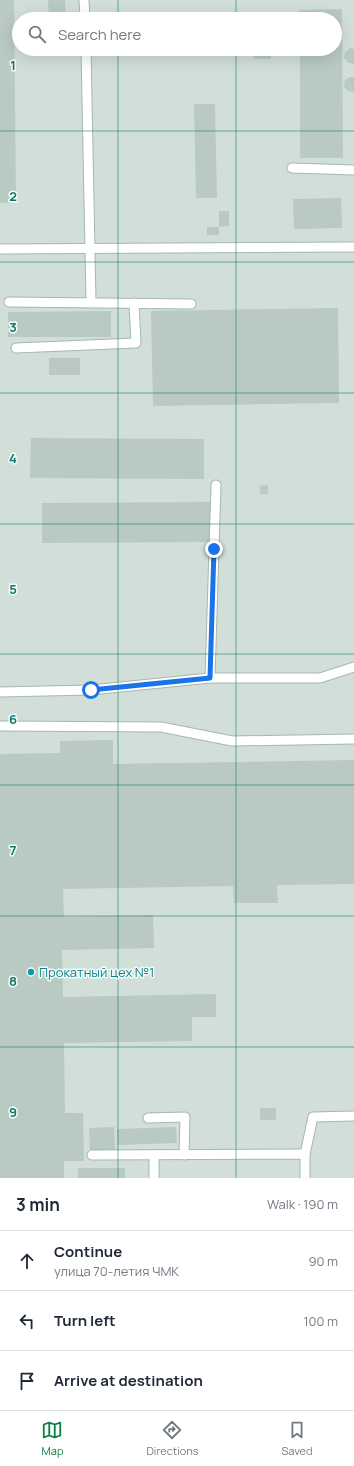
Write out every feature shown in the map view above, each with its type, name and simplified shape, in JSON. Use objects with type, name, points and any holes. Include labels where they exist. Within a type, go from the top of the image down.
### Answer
[{"type":"street","points":[[84,0],[85,12]]},
{"type":"street","points":[[86,56],[91,302]]},
{"type":"street","points":[[292,168],[354,170]]},
{"type":"street","points":[[0,249],[354,247]]},
{"type":"street","points":[[9,302],[191,304]]},
{"type":"street","points":[[16,348],[136,343],[134,303]]},
{"type":"street","points":[[210,678],[216,485]]},
{"type":"street","points":[[0,692],[91,690],[210,678],[320,678],[354,667]]},
{"type":"street","points":[[0,726],[161,726],[232,741],[354,738]]},
{"type":"street","points":[[305,1178],[305,1154],[313,1117],[354,1116]]},
{"type":"street","points":[[148,1118],[185,1117],[184,1155]]},
{"type":"street","points":[[92,1155],[305,1154]]},
{"type":"street","points":[[154,1155],[154,1178]]},
{"type":"shaded area","points":[[0,0],[354,0],[354,1178],[0,1178]]},
{"type":"building","points":[[0,0],[14,0],[14,12],[12,12],[12,56],[15,56],[16,202],[0,203]]},
{"type":"building","points":[[48,0],[65,0],[66,12],[49,12]]},
{"type":"building","points":[[342,9],[343,158],[300,158],[300,56],[342,56],[342,12],[299,12],[299,10]]},
{"type":"building","points":[[350,48],[354,49],[354,64],[348,63],[344,58],[345,52]]},
{"type":"building","points":[[254,56],[271,56],[271,59],[254,59]]},
{"type":"building","points":[[350,77],[354,77],[354,92],[348,91],[344,87],[345,80]]},
{"type":"building","points":[[194,104],[215,104],[217,198],[196,198]]},
{"type":"building","points":[[341,198],[342,228],[294,229],[293,199]]},
{"type":"building","points":[[219,211],[229,211],[229,226],[219,227]]},
{"type":"building","points":[[207,227],[219,227],[219,235],[207,235]]},
{"type":"building","points":[[338,308],[339,403],[153,406],[151,311]]},
{"type":"building","points":[[111,311],[111,337],[8,337],[8,312]]},
{"type":"building","points":[[49,358],[80,358],[80,375],[49,375]]},
{"type":"building","points":[[31,438],[204,439],[204,479],[30,478]]},
{"type":"building","points":[[268,485],[268,494],[260,494],[260,486]]},
{"type":"building","points":[[210,502],[210,542],[42,543],[42,503]]},
{"type":"building","name":"Прокатный цех №1","points":[[113,740],[113,764],[354,760],[354,884],[277,885],[278,903],[234,903],[233,886],[63,889],[64,917],[153,915],[154,948],[62,950],[63,997],[216,994],[216,1017],[192,1017],[192,1041],[64,1043],[65,1113],[83,1113],[84,1161],[64,1161],[64,1178],[0,1178],[0,754],[60,753],[60,741]]},
{"type":"building","points":[[260,1108],[276,1108],[276,1120],[260,1120]]},
{"type":"building","points":[[114,1127],[115,1151],[90,1152],[89,1128]]},
{"type":"building","points":[[176,1127],[177,1143],[117,1145],[117,1129]]},
{"type":"building","points":[[78,1168],[125,1168],[125,1178],[78,1178]]},
{"type":"place","name":"Прокатный цех №1","points":[[31,972]]},
{"type":"route","points":[[91,690],[210,678],[214,549]]}]
